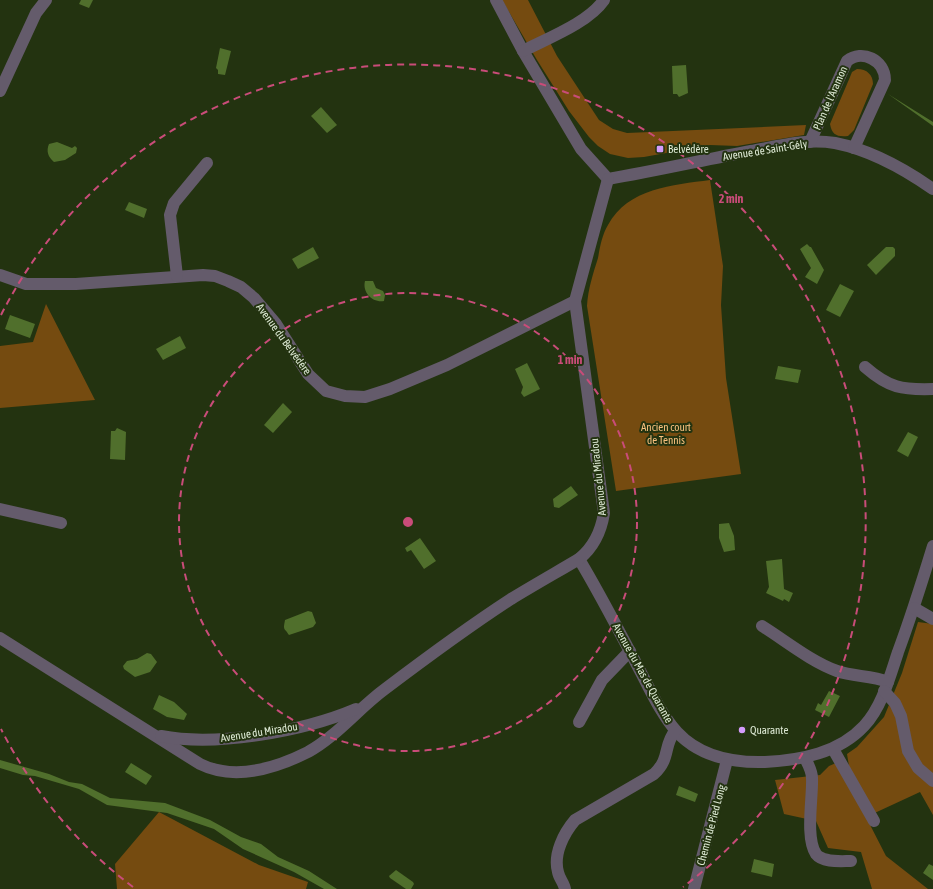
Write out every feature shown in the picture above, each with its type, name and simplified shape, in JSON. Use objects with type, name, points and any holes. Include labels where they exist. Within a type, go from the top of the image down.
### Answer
[{"type":"street","points":[[0,91],[36,13],[46,0]]},
{"type":"street","points":[[496,0],[523,51],[581,149],[608,179]]},
{"type":"street","points":[[523,51],[582,19],[596,10],[604,0]]},
{"type":"street","name":"Plan de l'Aramon","points":[[810,142],[847,61],[852,57],[860,56],[876,60],[885,73],[885,80],[854,148]]},
{"type":"street","name":"Avenue de Saint-Gély","points":[[608,179],[696,161],[810,142],[834,143],[854,148],[891,162],[933,189]]},
{"type":"street","points":[[177,276],[170,215],[174,203],[207,163]]},
{"type":"street","name":"Avenue du Miradou","points":[[0,638],[209,768],[238,773],[268,767],[308,752],[335,732],[362,706],[511,600],[579,559],[589,551],[602,528],[604,513],[575,301],[608,179]]},
{"type":"street","name":"Avenue du Belvédère","points":[[0,275],[26,284],[76,284],[177,276],[215,276],[241,288],[254,298],[276,324],[308,374],[326,390],[345,396],[365,397],[390,389],[447,365],[575,301]]},
{"type":"street","points":[[865,367],[880,380],[896,387],[933,389]]},
{"type":"street","points":[[0,509],[61,523]]},
{"type":"street","name":"Avenue du Mas de Quarante","points":[[579,559],[607,606],[655,698],[675,731],[701,751],[727,760],[764,762],[805,758],[833,749],[865,726],[886,686],[914,608],[933,546]]},
{"type":"street","points":[[914,608],[933,618]]},
{"type":"street","points":[[762,626],[835,670],[850,675],[877,678],[886,686],[901,716],[908,751],[918,768],[933,781]]},
{"type":"street","points":[[579,722],[602,680],[630,651]]},
{"type":"street","name":"Avenue du Miradou","points":[[154,734],[194,740],[269,732],[330,718],[362,706]]},
{"type":"street","points":[[565,889],[557,872],[562,838],[567,830],[575,820],[654,774],[664,763],[669,738],[675,731]]},
{"type":"street","points":[[833,749],[874,821]]},
{"type":"street","points":[[805,758],[812,776],[809,811],[813,844],[816,854],[822,859],[832,861],[851,861]]},
{"type":"street","name":"Chemin de Pied Long","points":[[694,889],[727,760]]},
{"type":"green space","points":[[502,0],[528,0],[557,56],[599,120],[613,129],[627,133],[806,125],[804,135],[737,146],[710,145],[644,157],[628,158],[610,154],[598,146],[589,137],[569,111]]},
{"type":"green space","points":[[857,69],[864,70],[869,73],[873,84],[854,130],[848,136],[838,136],[832,131],[830,124],[852,72]]},
{"type":"green space","name":"Ancien court de Tennis","points":[[710,180],[723,266],[721,305],[726,378],[741,474],[616,491],[587,306],[600,245],[608,225],[627,203],[653,190]]},
{"type":"green space","points":[[46,304],[95,400],[0,408],[0,346],[33,342]]},
{"type":"green space","points":[[918,622],[933,624],[933,815],[920,792],[866,817],[886,856],[928,889],[872,889],[861,852],[828,848],[816,821],[784,814],[775,780],[820,775],[829,766],[836,763],[850,772],[847,754],[857,747],[884,717],[902,673]]},
{"type":"green space","points":[[159,812],[259,865],[308,882],[306,889],[117,889],[115,864]]},
{"type":"shaded area","points":[[81,0],[93,0],[89,8],[79,4]]},
{"type":"shaded area","points":[[220,48],[231,51],[225,75],[218,74],[218,70],[216,68]]},
{"type":"shaded area","points":[[686,65],[688,93],[679,97],[677,94],[673,94],[672,66]]},
{"type":"shaded area","points":[[888,94],[933,122],[933,126]]},
{"type":"shaded area","points":[[321,107],[337,125],[327,133],[311,116]]},
{"type":"shaded area","points":[[57,142],[72,148],[75,146],[77,148],[76,153],[65,160],[54,162],[49,156],[48,149],[49,144]]},
{"type":"shaded area","points":[[129,202],[147,209],[144,218],[125,210]]},
{"type":"shaded area","points":[[807,244],[811,247],[824,270],[817,284],[805,277],[811,268],[800,249]]},
{"type":"shaded area","points":[[313,247],[319,258],[298,269],[292,259]]},
{"type":"shaded area","points":[[886,247],[893,247],[895,249],[895,256],[876,275],[867,265]]},
{"type":"shaded area","points":[[365,281],[373,281],[376,288],[383,291],[385,295],[384,301],[372,299],[369,296],[365,289]]},
{"type":"shaded area","points":[[840,284],[854,291],[840,317],[826,310]]},
{"type":"shaded area","points":[[10,315],[35,324],[30,338],[5,329]]},
{"type":"shaded area","points":[[180,336],[186,348],[163,360],[156,349]]},
{"type":"shaded area","points":[[527,363],[540,389],[524,397],[521,393],[523,387],[515,369]]},
{"type":"shaded area","points":[[778,366],[801,370],[798,383],[775,379]]},
{"type":"shaded area","points":[[283,403],[292,412],[273,433],[264,425]]},
{"type":"shaded area","points":[[117,428],[126,432],[125,460],[110,459],[111,431],[115,431]]},
{"type":"shaded area","points":[[908,432],[918,437],[908,457],[897,451]]},
{"type":"shaded area","points":[[571,486],[578,495],[559,508],[554,507],[553,499]]},
{"type":"shaded area","points":[[729,523],[734,536],[735,550],[724,552],[719,538],[719,524]]},
{"type":"shaded area","points":[[420,538],[436,561],[424,569],[411,550],[407,552],[405,548]]},
{"type":"shaded area","points":[[782,559],[784,589],[793,593],[789,602],[784,599],[783,601],[766,593],[769,587],[766,561]]},
{"type":"shaded area","points":[[308,611],[312,612],[316,623],[313,627],[289,635],[284,629],[285,620]]},
{"type":"shaded area","points":[[147,653],[151,654],[157,662],[150,672],[135,677],[124,669],[123,666],[127,661],[137,659]]},
{"type":"shaded area","points":[[829,691],[840,696],[829,717],[815,710],[818,703],[821,705]]},
{"type":"shaded area","points":[[159,695],[174,702],[187,714],[184,720],[167,717],[153,709]]},
{"type":"shaded area","points":[[0,760],[49,774],[69,782],[82,784],[110,798],[165,803],[210,820],[241,837],[261,844],[278,857],[309,871],[337,889],[324,889],[294,872],[243,849],[214,829],[167,813],[107,805],[79,789],[35,776],[23,775],[0,768]]},
{"type":"shaded area","points":[[131,763],[152,776],[146,785],[125,772]]},
{"type":"shaded area","points":[[679,786],[698,794],[695,802],[676,795]]},
{"type":"shaded area","points":[[754,859],[774,864],[772,877],[751,872]]},
{"type":"shaded area","points":[[929,864],[933,866],[933,880],[923,873]]},
{"type":"shaded area","points":[[396,870],[413,882],[414,884],[411,889],[406,889],[390,878],[389,876]]},
{"type":"place","name":"Belvédère","points":[[660,149]]},
{"type":"place","name":"Quarante","points":[[742,730]]}]
